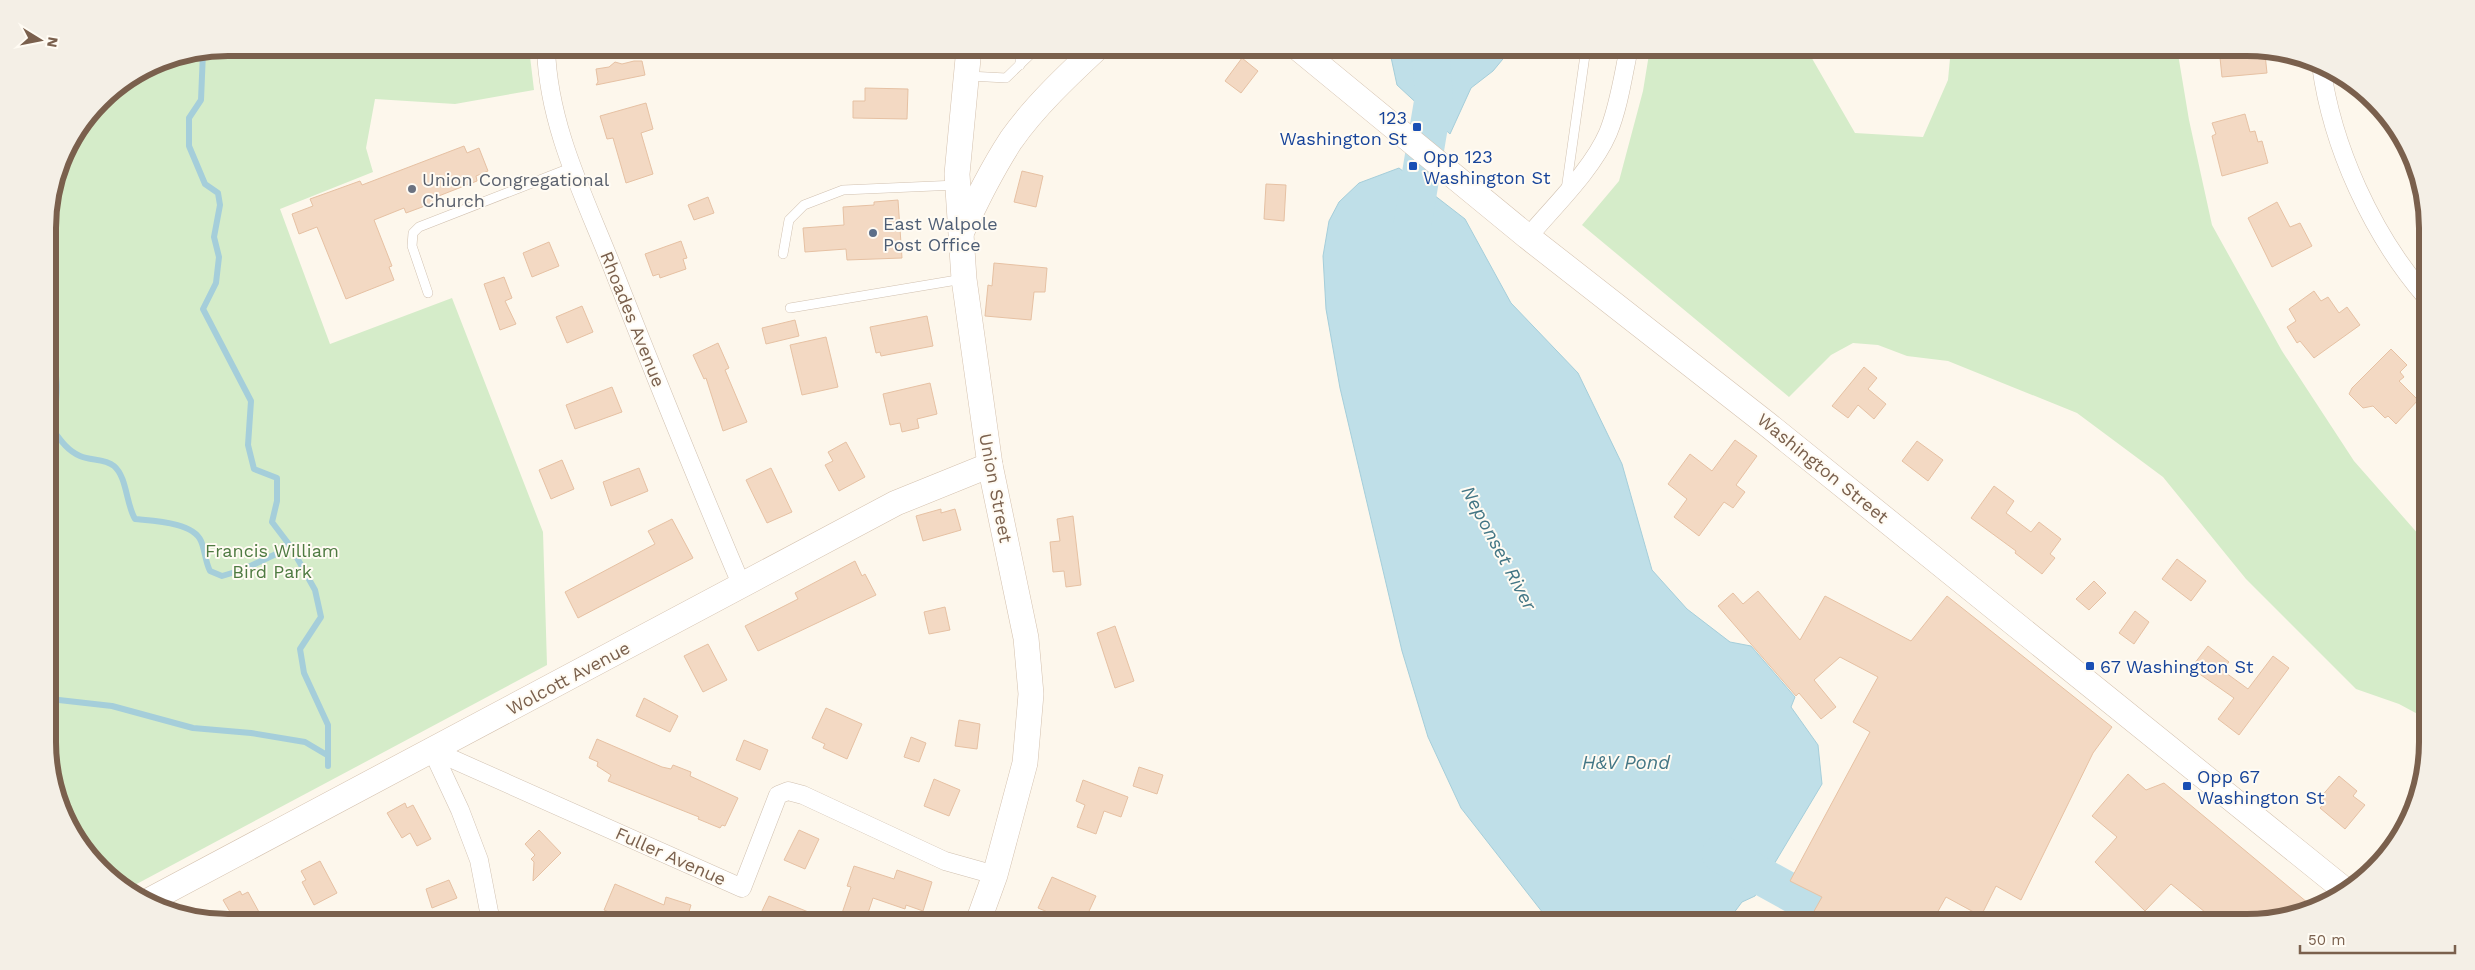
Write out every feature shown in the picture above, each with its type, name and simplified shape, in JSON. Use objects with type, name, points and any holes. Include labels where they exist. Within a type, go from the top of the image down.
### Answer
[{"type":"main road","name":"Washington Street","points":[[1308,56],[1528,237],[1767,424],[2340,886]]},
{"type":"main road","name":"Union Street","points":[[968,57],[957,185],[962,231],[964,279],[990,465],[1026,638],[1031,694],[1025,763],[995,875],[981,914]]},
{"type":"main road","points":[[962,231],[989,176],[1012,138],[1066,77],[1089,57]]},
{"type":"main road","name":"Wolcott Avenue","points":[[155,897],[896,503],[990,465]]},
{"type":"street","points":[[1528,237],[1590,163],[1607,136],[1616,112],[1627,56]]},
{"type":"street","name":"Rhoades Avenue","points":[[547,57],[548,81],[557,123],[573,167],[741,584]]},
{"type":"street","points":[[2323,74],[2334,123],[2369,211],[2393,252],[2419,287]]},
{"type":"street","points":[[432,750],[460,810],[479,860],[489,914]]},
{"type":"street","name":"Fuller Avenue","points":[[432,750],[742,888],[778,795],[788,791],[803,794],[945,861],[995,875]]},
{"type":"lane","points":[[1566,193],[1585,56]]},
{"type":"lane","points":[[1020,57],[1020,65]]},
{"type":"lane","points":[[966,76],[1006,78],[1029,57]]},
{"type":"lane","points":[[428,293],[412,246],[413,233],[419,227],[573,167]]},
{"type":"lane","points":[[782,254],[789,220],[804,205],[842,190],[957,185]]},
{"type":"lane","points":[[790,308],[964,279]]},
{"type":"green space","points":[[1649,56],[1811,56],[1855,133],[1923,137],[1948,80],[1950,56],[2178,56],[2189,120],[2212,225],[2282,351],[2354,461],[2419,535],[2419,715],[2399,704],[2356,689],[2246,579],[2163,477],[2077,413],[1948,361],[1907,356],[1878,345],[1853,343],[1831,355],[1789,397],[1582,225],[1619,181],[1643,91]]},
{"type":"green space","name":"Francis William Bird Park","points":[[217,57],[530,57],[534,90],[455,104],[375,99],[366,148],[373,172],[280,209],[330,344],[452,298],[543,532],[547,665],[133,886],[115,871],[85,838],[65,797],[58,765],[56,742],[57,217],[62,183],[69,162],[79,142],[106,106],[123,92],[142,79],[173,65]]},
{"type":"water","points":[[1391,56],[1505,56],[1493,71],[1471,88],[1450,134],[1397,85]]},
{"type":"water","name":"H&V Pond","points":[[1399,168],[1465,219],[1511,303],[1578,373],[1622,464],[1652,570],[1687,609],[1730,642],[1751,646],[1795,697],[1791,707],[1818,745],[1822,784],[1755,896],[1742,902],[1734,913],[1543,913],[1461,808],[1428,737],[1402,651],[1340,388],[1326,309],[1323,256],[1329,221],[1339,202],[1359,183]]},
{"type":"building","points":[[2220,56],[2265,58],[2267,73],[2222,77]]},
{"type":"building","points":[[1242,58],[1258,71],[1241,93],[1225,81]]},
{"type":"building","points":[[642,61],[645,75],[596,85],[598,82],[596,69],[609,67],[615,62],[622,64]]},
{"type":"building","points":[[865,88],[908,89],[907,119],[853,118],[853,101],[865,101]]},
{"type":"building","points":[[646,103],[653,129],[641,133],[653,174],[626,183],[613,138],[607,139],[600,116]]},
{"type":"building","points":[[2245,114],[2250,132],[2255,131],[2258,142],[2262,141],[2268,163],[2222,176],[2212,136],[2216,134],[2212,123]]},
{"type":"building","points":[[464,146],[467,153],[479,148],[488,171],[476,176],[477,181],[431,199],[433,203],[406,213],[404,208],[374,220],[392,266],[389,267],[394,280],[346,299],[317,227],[299,234],[292,214],[313,206],[310,199],[360,181],[362,185]]},
{"type":"building","points":[[1022,171],[1043,176],[1036,207],[1014,202]]},
{"type":"building","points":[[1266,184],[1286,185],[1284,221],[1264,219]]},
{"type":"building","points":[[708,197],[714,213],[694,220],[688,205]]},
{"type":"building","name":"East Walpole Post Office","points":[[898,200],[902,258],[847,260],[846,249],[805,252],[803,228],[844,225],[843,207],[874,205],[874,202]]},
{"type":"building","points":[[2277,202],[2290,227],[2300,223],[2312,246],[2272,267],[2248,218]]},
{"type":"building","points":[[681,241],[687,258],[683,259],[686,269],[660,278],[659,274],[653,276],[645,254]]},
{"type":"building","points":[[549,242],[559,266],[532,277],[523,253]]},
{"type":"building","points":[[994,263],[1047,268],[1045,292],[1034,292],[1031,320],[985,316],[988,285],[992,286]]},
{"type":"building","points":[[504,277],[512,298],[505,301],[516,324],[500,330],[484,284]]},
{"type":"building","points":[[2314,291],[2321,301],[2328,297],[2339,313],[2347,307],[2360,325],[2314,358],[2300,341],[2297,343],[2287,327],[2296,321],[2289,309]]},
{"type":"building","points":[[582,306],[593,332],[567,343],[556,317]]},
{"type":"building","points":[[927,316],[933,346],[881,356],[880,352],[876,353],[870,327]]},
{"type":"building","points":[[795,320],[799,336],[766,344],[762,328]]},
{"type":"building","points":[[826,337],[838,387],[802,395],[790,345]]},
{"type":"building","points":[[718,343],[729,368],[725,370],[747,422],[723,431],[706,378],[704,379],[693,355]]},
{"type":"building","points":[[2391,349],[2407,365],[2400,372],[2404,377],[2399,381],[2418,400],[2396,424],[2388,416],[2385,418],[2373,406],[2363,408],[2349,394],[2352,388]]},
{"type":"building","points":[[1864,367],[1877,378],[1868,389],[1886,404],[1874,419],[1858,405],[1848,418],[1832,406]]},
{"type":"building","points":[[930,383],[937,414],[917,419],[919,428],[902,432],[900,423],[890,425],[883,394]]},
{"type":"building","points":[[612,387],[622,412],[575,429],[566,405]]},
{"type":"building","points":[[1735,440],[1757,456],[1736,485],[1745,492],[1733,508],[1724,502],[1699,536],[1674,517],[1687,499],[1668,484],[1690,454],[1712,471]]},
{"type":"building","points":[[1917,441],[1943,460],[1928,481],[1902,461]]},
{"type":"building","points":[[846,442],[865,477],[839,491],[825,465],[833,461],[828,452]]},
{"type":"building","points":[[562,460],[574,489],[551,499],[539,470]]},
{"type":"building","points":[[639,468],[648,491],[611,506],[603,482]]},
{"type":"building","points":[[771,468],[792,512],[767,523],[746,480]]},
{"type":"building","points":[[1994,486],[2014,501],[2006,513],[2031,532],[2039,522],[2061,539],[2050,554],[2055,558],[2042,574],[2015,553],[2016,551],[1971,518]]},
{"type":"building","points":[[941,509],[941,513],[955,509],[961,530],[923,541],[916,516]]},
{"type":"building","points":[[1073,516],[1081,585],[1066,587],[1064,571],[1053,572],[1050,542],[1060,541],[1057,519]]},
{"type":"building","points":[[672,519],[693,558],[578,618],[565,592],[655,544],[648,531]]},
{"type":"building","points":[[2177,559],[2206,581],[2191,601],[2162,579]]},
{"type":"building","points":[[855,561],[862,576],[865,574],[876,595],[758,651],[745,626],[798,599],[795,593]]},
{"type":"building","points":[[2094,581],[2106,593],[2089,610],[2076,599]]},
{"type":"building","points":[[1758,591],[1800,640],[1825,596],[1911,641],[1947,596],[2112,727],[2093,753],[2021,900],[1996,886],[1982,913],[1976,913],[1946,897],[1937,913],[1813,913],[1822,897],[1790,881],[1870,732],[1853,722],[1878,677],[1840,657],[1814,680],[1836,707],[1821,719],[1799,693],[1796,696],[1718,606],[1733,593],[1743,604]]},
{"type":"building","points":[[945,607],[950,630],[929,634],[924,612]]},
{"type":"building","points":[[2135,611],[2149,622],[2134,644],[2119,633]]},
{"type":"building","points":[[1115,626],[1134,681],[1115,688],[1097,633]]},
{"type":"building","points":[[708,644],[727,680],[703,692],[684,656]]},
{"type":"building","points":[[2208,646],[2229,662],[2222,670],[2248,689],[2273,656],[2289,668],[2239,735],[2218,719],[2234,698],[2191,668]]},
{"type":"building","points":[[644,698],[678,716],[670,732],[636,716]]},
{"type":"building","points":[[826,708],[862,724],[847,759],[823,748],[825,744],[812,738]]},
{"type":"building","points":[[959,720],[980,724],[977,749],[955,746]]},
{"type":"building","points":[[911,737],[926,743],[919,762],[904,757]]},
{"type":"building","points":[[597,739],[662,767],[671,769],[673,765],[691,772],[690,776],[738,798],[725,826],[722,825],[720,828],[698,819],[699,817],[608,781],[611,775],[597,766],[598,762],[589,758]]},
{"type":"building","points":[[744,740],[768,750],[760,770],[736,760]]},
{"type":"building","points":[[1139,767],[1163,775],[1157,794],[1133,786]]},
{"type":"building","points":[[2128,774],[2146,790],[2164,783],[2308,903],[2270,912],[2206,913],[2171,884],[2145,911],[2095,862],[2117,837],[2092,816]]},
{"type":"building","points":[[2339,776],[2357,791],[2353,796],[2365,805],[2345,829],[2320,808],[2325,802],[2320,798]]},
{"type":"building","points":[[934,779],[960,790],[949,816],[924,806]]},
{"type":"building","points":[[1083,780],[1128,797],[1121,817],[1104,811],[1096,834],[1077,827],[1085,805],[1076,801]]},
{"type":"building","points":[[405,803],[407,808],[413,805],[431,839],[417,846],[410,833],[402,838],[387,813]]},
{"type":"building","points":[[539,830],[561,853],[533,881],[534,862],[531,859],[535,855],[525,844]]},
{"type":"building","points":[[799,830],[819,839],[805,869],[784,860]]},
{"type":"building","points":[[320,861],[337,893],[314,905],[302,882],[306,880],[301,871]]},
{"type":"building","points":[[854,866],[894,879],[897,870],[932,882],[923,911],[906,905],[905,909],[873,898],[868,914],[842,914],[851,887],[847,886]]},
{"type":"building","points":[[1052,877],[1096,896],[1088,914],[1052,914],[1038,908]]},
{"type":"building","points":[[449,880],[457,898],[432,908],[426,889]]},
{"type":"building","points":[[615,884],[664,905],[666,897],[691,905],[688,914],[613,914],[604,910]]},
{"type":"building","points":[[240,891],[242,895],[248,892],[259,912],[255,914],[231,914],[223,900]]},
{"type":"building","points":[[769,896],[813,914],[763,914],[761,913]]},
{"type":"waterway","name":"Neponset River","points":[[1411,233],[1434,96],[1431,56]]},
{"type":"waterway","points":[[203,59],[201,100],[189,118],[189,146],[205,184],[218,193],[220,205],[214,237],[219,257],[216,283],[203,309],[251,401],[248,445],[254,469],[277,478],[277,501],[272,522],[291,547],[315,590],[321,617],[300,649],[304,673],[328,725],[328,766]]},
{"type":"waterway","points":[[57,379],[57,388]]},
{"type":"waterway","points":[[57,434],[76,454],[84,458],[110,463],[114,466],[122,477],[135,519],[181,526],[197,535],[201,541],[210,571],[222,576],[242,570],[291,547]]},
{"type":"waterway","points":[[56,700],[112,706],[193,728],[251,733],[305,742],[327,755]]},
{"type":"waterway","name":"Neponset River","points":[[1721,854],[1828,913]]},
{"type":"place","name":"123 Washington St","points":[[1417,127]]},
{"type":"place","name":"Opp 123 Washington St","points":[[1413,166]]},
{"type":"place","name":"Union Congregational Church","points":[[412,189]]},
{"type":"place","name":"East Walpole Post Office","points":[[873,233]]},
{"type":"place","name":"67 Washington St","points":[[2090,666]]},
{"type":"place","name":"Opp 67 Washington St","points":[[2187,786]]}]
